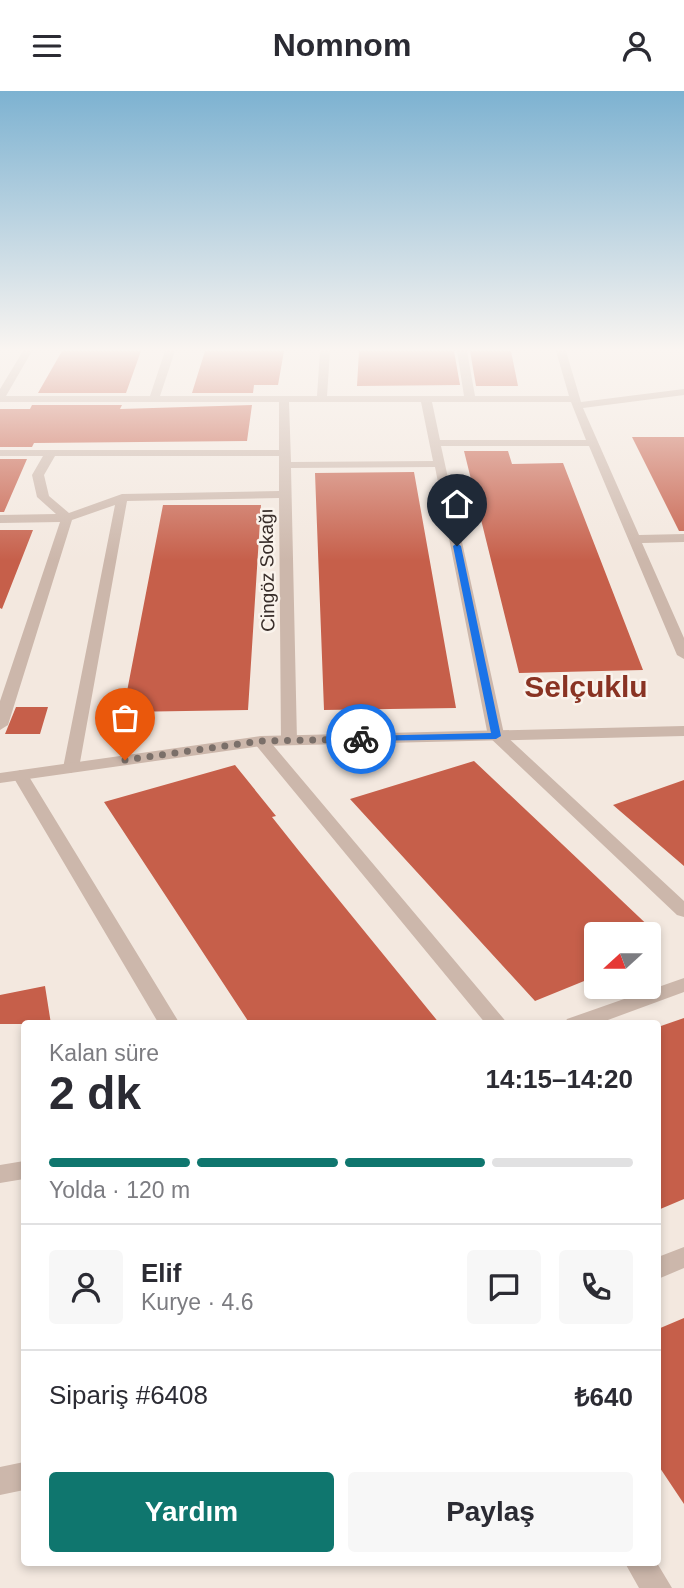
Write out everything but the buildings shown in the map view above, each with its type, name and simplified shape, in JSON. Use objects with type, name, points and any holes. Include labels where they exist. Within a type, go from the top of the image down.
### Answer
[{"type":"street","name":"Cingöz Sokağı","points":[[284,421],[289,741]]},
{"type":"street","points":[[430,421],[496,736],[684,911]]},
{"type":"street","points":[[584,421],[684,655]]},
{"type":"street","points":[[435,443],[593,443]]},
{"type":"street","points":[[0,453],[440,464]]},
{"type":"street","points":[[51,453],[38,475],[43,497],[67,518]]},
{"type":"street","points":[[0,519],[67,518],[122,498],[285,494]]},
{"type":"street","points":[[71,768],[122,498]]},
{"type":"street","points":[[0,725],[67,518]]},
{"type":"street","points":[[634,539],[684,538]]},
{"type":"street","points":[[668,621],[684,621]]},
{"type":"street","points":[[0,778],[261,741],[684,731]]},
{"type":"street","points":[[261,741],[495,1020]]},
{"type":"street","points":[[20,775],[168,1020]]},
{"type":"street","points":[[585,1020],[684,985]]},
{"type":"street","points":[[0,1174],[21,1170]]},
{"type":"street","points":[[661,1267],[684,1257]]},
{"type":"street","points":[[0,1481],[21,1477]]},
{"type":"street","points":[[642,1566],[657,1588]]},
{"type":"way so far","points":[[125,760],[261,741],[361,739]]},
{"type":"district","name":"Selçuklu","points":[[586,686]]},
{"type":"route","points":[[361,739],[496,736],[457,546]]}]
